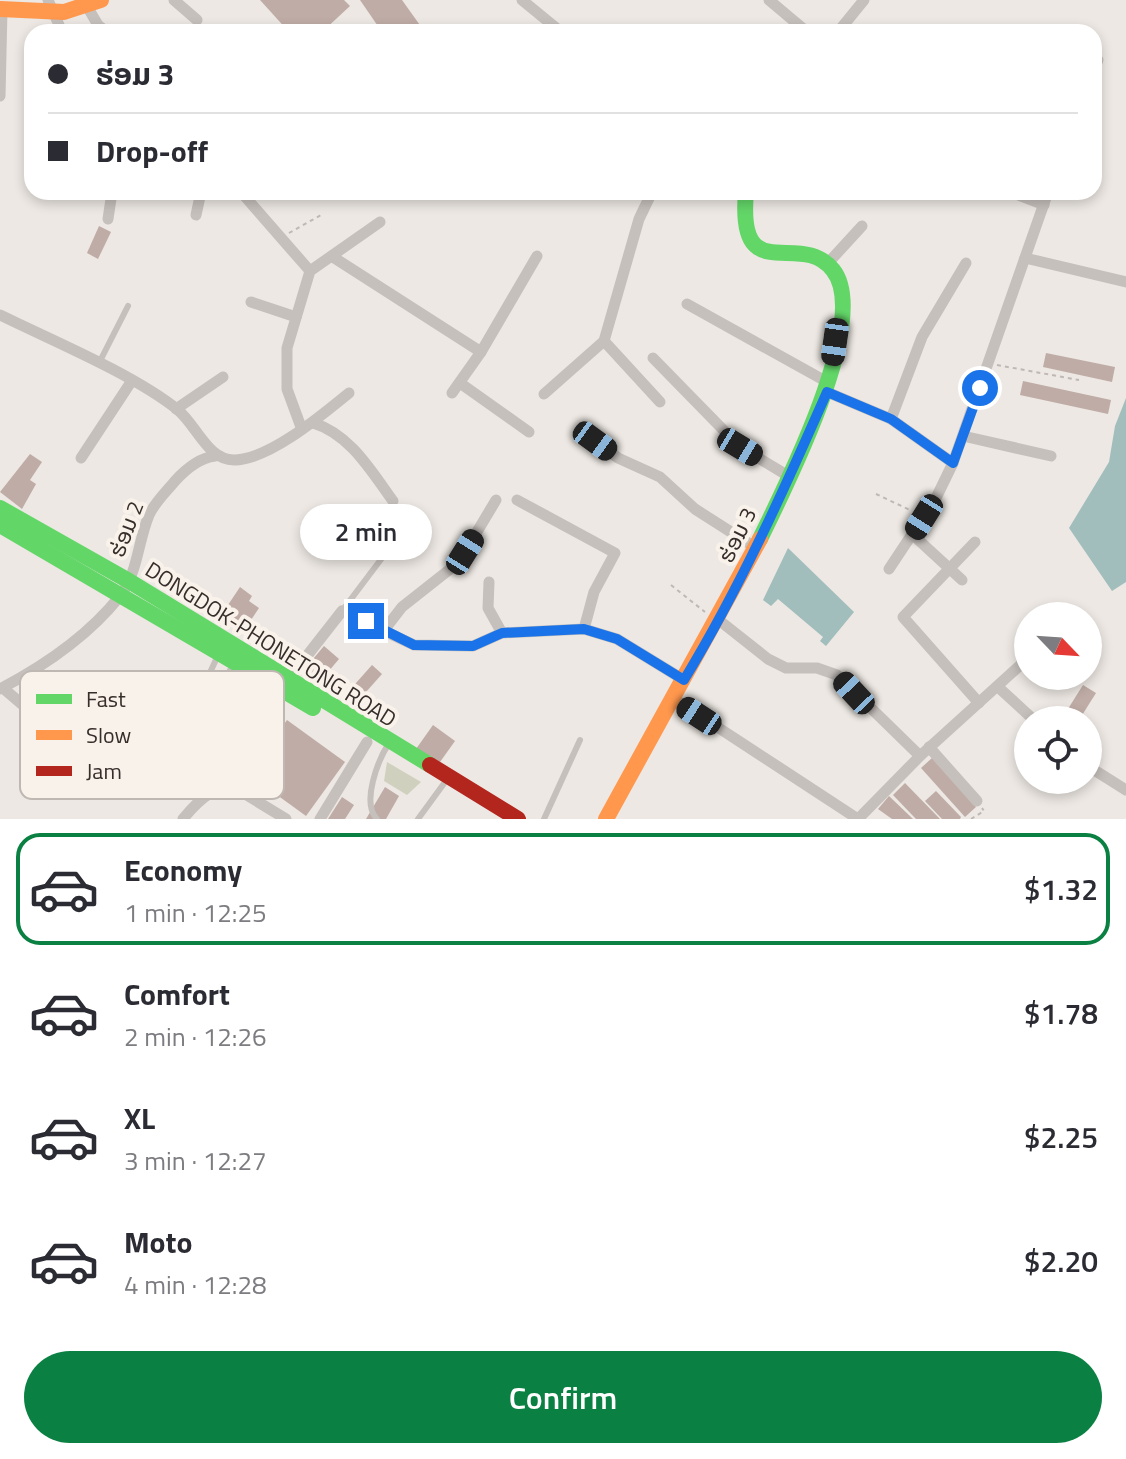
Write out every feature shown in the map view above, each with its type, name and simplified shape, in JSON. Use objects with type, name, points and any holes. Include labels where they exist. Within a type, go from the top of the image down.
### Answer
[{"type":"main road","points":[[1,10],[56,16],[95,4]]},
{"type":"main road","points":[[746,200],[745,230],[751,242],[760,249],[829,262]]},
{"type":"main road","name":"ຮ່ອມ 3","points":[[606,819],[720,621],[790,477],[828,388],[840,294],[836,271],[829,262]]},
{"type":"main road","name":"DONGDOK-PHONETONG ROAD","points":[[1,514],[124,589],[272,671]]},
{"type":"main road","name":"DONGDOK-PHONETONG ROAD","points":[[124,589],[249,671]]},
{"type":"main road","name":"DONGDOK-PHONETONG ROAD","points":[[284,678],[497,819]]},
{"type":"main road","name":"DONGDOK-PHONETONG ROAD","points":[[284,692],[367,742],[386,747]]},
{"type":"main road","name":"DONGDOK-PHONETONG ROAD","points":[[445,783],[518,819]]},
{"type":"street","points":[[48,0],[59,24]]},
{"type":"street","points":[[174,0],[197,20]]},
{"type":"street","points":[[522,0],[551,24]]},
{"type":"street","points":[[769,0],[798,24]]},
{"type":"street","points":[[844,24],[864,0]]},
{"type":"street","points":[[95,4],[98,24]]},
{"type":"street","points":[[0,96],[1,10]]},
{"type":"street","points":[[108,219],[111,200]]},
{"type":"street","points":[[196,215],[199,200]]},
{"type":"street","points":[[248,200],[310,271]]},
{"type":"street","points":[[544,394],[604,341],[639,219],[648,200]]},
{"type":"street","points":[[1031,200],[1044,205]]},
{"type":"street","points":[[889,569],[924,517],[953,463],[1046,200]]},
{"type":"street","points":[[380,222],[310,271],[287,348],[287,382],[307,425],[335,433],[353,447],[393,501]]},
{"type":"street","points":[[829,262],[862,226]]},
{"type":"street","points":[[529,432],[456,388],[481,352],[537,256]]},
{"type":"street","points":[[333,257],[481,352]]},
{"type":"street","points":[[1025,258],[1126,282]]},
{"type":"street","points":[[891,419],[922,337],[966,263]]},
{"type":"street","points":[[251,302],[296,317]]},
{"type":"street","points":[[687,304],[828,388],[891,419],[953,463]]},
{"type":"street","points":[[0,315],[98,364],[176,409],[200,433],[215,456],[233,460],[262,454],[349,393]]},
{"type":"street","points":[[604,341],[660,402]]},
{"type":"street","points":[[653,358],[740,447],[790,477]]},
{"type":"street","points":[[176,409],[223,377]]},
{"type":"street","points":[[81,458],[131,382]]},
{"type":"street","points":[[590,433],[595,441],[618,458],[660,477],[695,509],[756,548]]},
{"type":"street","points":[[963,436],[1051,456]]},
{"type":"street","name":"ຮ່ອມ 2","points":[[124,589],[150,514],[160,498],[182,474],[202,459],[215,456]]},
{"type":"street","points":[[385,629],[402,607],[459,562],[496,500]]},
{"type":"street","points":[[517,500],[615,553],[594,592],[584,629]]},
{"type":"street","points":[[913,535],[962,580]]},
{"type":"street","points":[[975,542],[903,617],[979,703]]},
{"type":"street","points":[[489,582],[488,608],[502,633]]},
{"type":"street","points":[[30,671],[49,660],[124,589]]},
{"type":"street","points":[[288,680],[342,611],[414,645],[473,646],[502,633],[584,629],[617,639],[684,680]]},
{"type":"street","points":[[720,621],[768,659],[786,668],[817,668],[837,675],[977,801]]},
{"type":"street","points":[[673,698],[858,819],[925,752],[1014,672]]},
{"type":"street","points":[[20,677],[1,688],[20,704]]},
{"type":"street","points":[[998,687],[1019,706]]},
{"type":"street","points":[[320,819],[367,742]]},
{"type":"street","points":[[1102,775],[1126,790]]},
{"type":"street","points":[[183,819],[203,799]]},
{"type":"street","points":[[253,799],[286,819]]},
{"type":"lane","points":[[98,364],[128,306]]},
{"type":"lane","points":[[342,611],[385,554]]},
{"type":"lane","points":[[211,671],[219,653]]},
{"type":"lane","points":[[230,671],[234,662]]},
{"type":"lane","points":[[544,819],[580,740]]},
{"type":"lane","points":[[377,819],[370,812],[369,800],[386,747]]},
{"type":"lane","points":[[418,819],[445,783]]},
{"type":"path","points":[[281,238],[321,215]]},
{"type":"path","points":[[988,364],[1079,380]]},
{"type":"path","points":[[876,494],[924,517]]},
{"type":"path","points":[[671,585],[720,621]]},
{"type":"green space","points":[[387,762],[421,782],[407,795],[384,781]]},
{"type":"water","points":[[1126,398],[1126,582],[1112,591],[1069,528],[1109,462],[1115,426]]},
{"type":"water","points":[[788,548],[854,612],[826,646],[820,641],[823,637],[778,599],[771,606],[763,600]]},
{"type":"building","points":[[260,0],[344,0],[350,6],[331,24],[282,24]]},
{"type":"building","points":[[360,0],[402,0],[419,24],[376,24]]},
{"type":"building","points":[[99,226],[111,232],[98,259],[87,253]]},
{"type":"building","points":[[1046,353],[1115,367],[1112,382],[1043,367]]},
{"type":"building","points":[[1023,381],[1111,400],[1108,414],[1020,395]]},
{"type":"building","points":[[30,454],[42,462],[30,480],[36,484],[22,509],[0,492]]},
{"type":"building","points":[[240,587],[252,596],[249,601],[259,608],[243,632],[220,617]]},
{"type":"building","points":[[324,646],[339,659],[317,685],[302,672]]},
{"type":"building","points":[[372,665],[382,674],[358,701],[348,692]]},
{"type":"building","points":[[1080,690],[1096,693],[1088,706],[1070,706]]},
{"type":"building","points":[[287,720],[345,762],[306,816],[283,799],[284,724]]},
{"type":"building","points":[[433,725],[455,741],[440,762],[416,749]]},
{"type":"building","points":[[932,758],[976,807],[965,817],[921,768]]},
{"type":"building","points":[[905,783],[940,819],[916,819],[893,795]]},
{"type":"building","points":[[385,787],[399,796],[386,819],[366,819]]},
{"type":"building","points":[[936,791],[960,819],[942,819],[925,801]]},
{"type":"building","points":[[889,796],[913,819],[892,819],[878,809]]},
{"type":"building","points":[[342,797],[354,805],[345,819],[328,819]]},
{"type":"traffic: fast","points":[[746,200],[746,222],[751,240],[761,249],[819,259],[833,270],[842,294],[841,326],[820,404],[760,539]]},
{"type":"traffic: fast","points":[[0,508],[129,581],[276,671]]},
{"type":"traffic: fast","points":[[0,525],[250,671]]},
{"type":"traffic: fast","points":[[284,676],[430,765]]},
{"type":"traffic: fast","points":[[284,691],[313,708]]},
{"type":"traffic: slow","points":[[0,9],[64,12],[101,0]]},
{"type":"traffic: slow","points":[[606,819],[760,539]]},
{"type":"traffic: jam","points":[[430,765],[518,819]]},
{"type":"route","points":[[366,621],[414,645],[473,646],[502,633],[584,629],[617,639],[684,680],[720,621],[790,477],[827,392],[891,419],[953,463],[980,388]]}]
